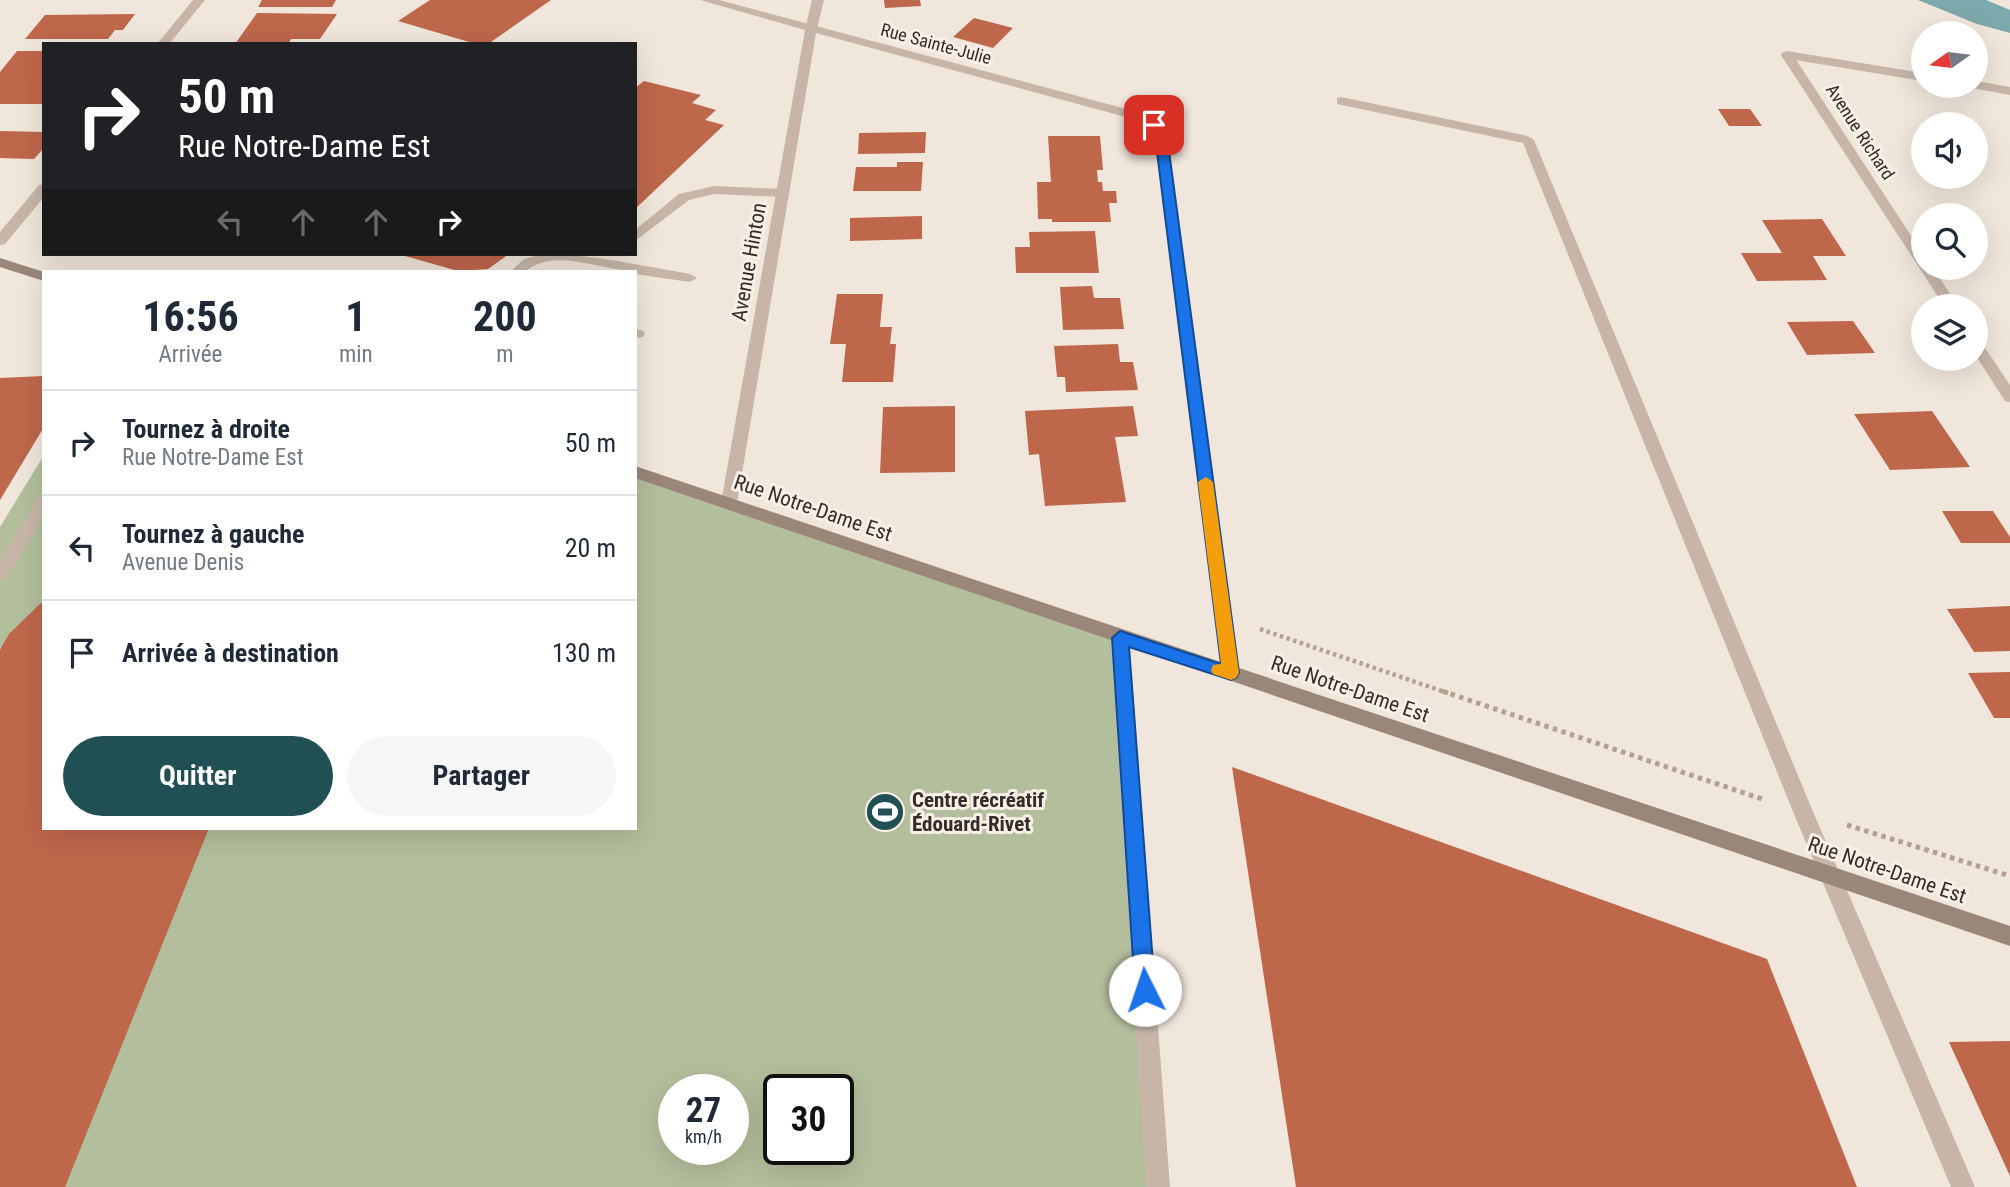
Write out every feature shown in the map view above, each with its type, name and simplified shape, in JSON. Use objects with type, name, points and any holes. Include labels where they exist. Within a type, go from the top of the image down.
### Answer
[{"type":"main road","points":[[0,262],[42,276]]},
{"type":"main road","name":"Rue Notre-Dame Est","points":[[637,473],[1120,638],[2010,936]]},
{"type":"street","points":[[165,42],[199,0]]},
{"type":"street","name":"Rue Sainte-Julie","points":[[706,0],[1126,113],[1154,125],[1161,136],[1223,617]]},
{"type":"street","name":"Avenue Hinton","points":[[729,503],[818,0]]},
{"type":"street","name":"Avenue Richard","points":[[1911,75],[1787,55],[1911,246]]},
{"type":"street","points":[[1988,87],[2010,90]]},
{"type":"street","points":[[1341,100],[1528,141],[1804,814],[1963,1187]]},
{"type":"street","points":[[0,241],[42,190]]},
{"type":"street","points":[[637,235],[684,197],[714,190],[783,193]]},
{"type":"street","points":[[519,270],[529,262],[551,256],[574,257],[608,269]]},
{"type":"street","points":[[637,272],[690,278]]},
{"type":"street","points":[[1988,363],[2010,397]]},
{"type":"street","points":[[0,574],[42,505]]},
{"type":"street","points":[[1223,617],[1231,673]]},
{"type":"street","points":[[1120,638],[1158,1187]]},
{"type":"path","name":"Rue Notre-Dame Est","points":[[1223,617],[1804,814],[2010,876]]},
{"type":"green space","name":"Centre récréatif Édouard-Rivet","points":[[42,458],[42,830],[637,830],[637,473],[1120,638],[1158,1187],[0,1187],[0,527]]},
{"type":"water","points":[[1918,0],[1986,0],[2010,10],[2010,33],[1988,27],[1988,21],[1970,21]]},
{"type":"building","points":[[262,0],[336,0],[332,7],[258,7]]},
{"type":"building","points":[[430,0],[551,0],[491,42],[469,42],[398,21]]},
{"type":"building","points":[[884,0],[920,0],[921,6],[885,8]]},
{"type":"building","points":[[257,13],[337,14],[320,39],[236,42]]},
{"type":"building","points":[[135,14],[123,30],[115,30],[108,39],[25,39],[45,15]]},
{"type":"building","points":[[974,18],[1013,28],[993,48],[953,37]]},
{"type":"building","points":[[17,51],[42,51],[42,104],[0,104],[0,72]]},
{"type":"building","points":[[644,81],[701,95],[692,103],[716,110],[705,120],[724,125],[637,207],[637,86]]},
{"type":"building","points":[[1718,109],[1750,109],[1762,126],[1729,126]]},
{"type":"building","points":[[0,131],[42,132],[42,150],[34,159],[0,158]]},
{"type":"building","points":[[926,132],[925,153],[858,154],[859,133]]},
{"type":"building","points":[[1048,136],[1100,136],[1103,170],[1097,170],[1098,182],[1102,182],[1103,191],[1116,191],[1117,203],[1109,203],[1111,222],[1052,222],[1052,219],[1038,219],[1037,182],[1051,182]]},
{"type":"building","points":[[897,162],[923,162],[921,191],[853,191],[856,167],[897,167]]},
{"type":"building","points":[[922,216],[922,239],[850,241],[850,218]]},
{"type":"building","points":[[1822,219],[1846,256],[1813,256],[1827,280],[1757,281],[1741,253],[1782,253],[1762,220]]},
{"type":"building","points":[[1095,231],[1099,273],[1016,273],[1015,247],[1030,247],[1029,232]]},
{"type":"building","points":[[405,256],[506,256],[488,269],[454,270]]},
{"type":"building","points":[[1092,286],[1094,298],[1120,298],[1124,329],[1063,330],[1060,287]]},
{"type":"building","points":[[837,294],[883,294],[880,327],[892,327],[890,344],[896,344],[893,382],[842,382],[846,344],[830,344]]},
{"type":"building","points":[[1853,321],[1875,353],[1807,355],[1787,322]]},
{"type":"building","points":[[1118,344],[1120,362],[1133,362],[1138,390],[1066,392],[1065,377],[1057,377],[1054,346]]},
{"type":"building","points":[[42,376],[42,430],[0,500],[0,378]]},
{"type":"building","points":[[955,406],[955,472],[880,473],[883,407]]},
{"type":"building","points":[[1133,406],[1138,436],[1115,437],[1126,502],[1045,506],[1039,454],[1029,455],[1025,411]]},
{"type":"building","points":[[1932,411],[1970,467],[1890,470],[1854,414]]},
{"type":"building","points":[[1942,511],[1993,511],[2010,537],[2010,543],[1961,543]]},
{"type":"building","points":[[42,602],[42,830],[208,830],[65,1187],[0,1187],[0,650],[9,634]]},
{"type":"building","points":[[2010,606],[2010,651],[1974,652],[1947,609]]},
{"type":"building","points":[[2010,672],[2010,718],[1994,718],[1968,673]]},
{"type":"building","points":[[1232,767],[1767,959],[1857,1187],[1296,1187]]},
{"type":"building","points":[[2010,1041],[2010,1176],[1949,1042]]},
{"type":"slow traffic","points":[[1206,482],[1231,673],[1219,670]]},
{"type":"place","name":"Centre récréatif Édouard-Rivet","points":[[885,812]]},
{"type":"route","points":[[1145,990],[1120,638],[1231,673],[1161,136],[1154,125]]}]
